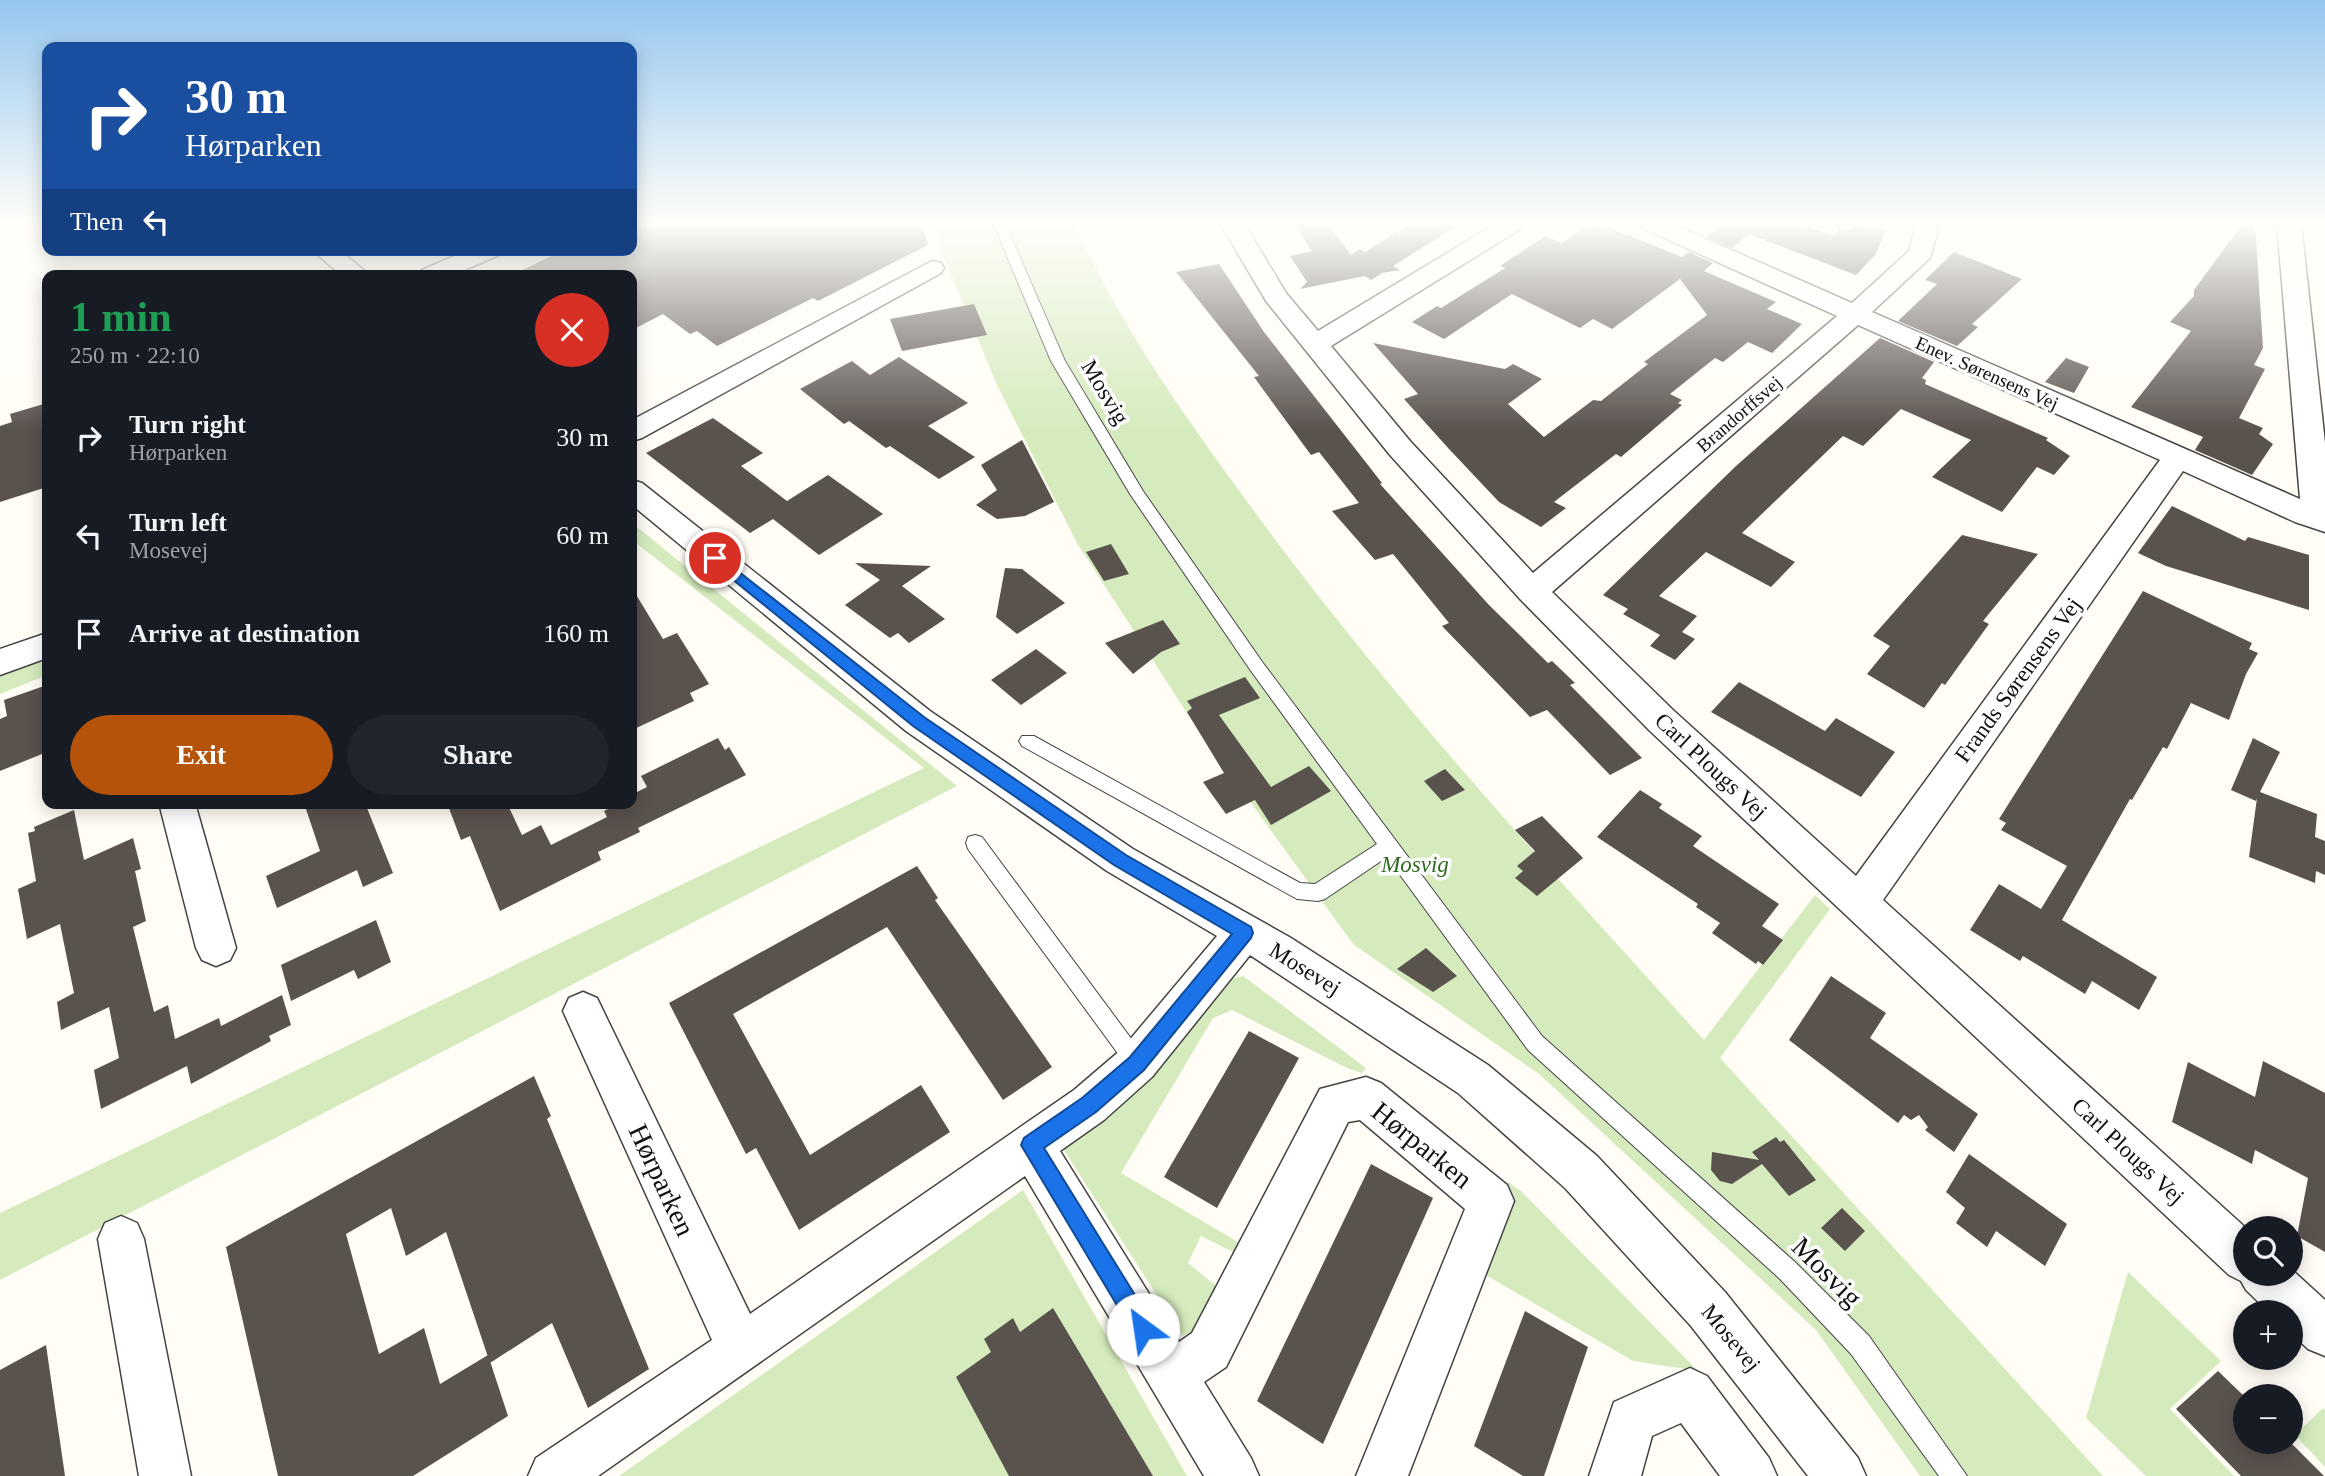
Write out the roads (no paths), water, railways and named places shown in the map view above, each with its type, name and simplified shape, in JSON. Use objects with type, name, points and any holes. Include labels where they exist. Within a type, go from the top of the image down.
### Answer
[{"type":"street","points":[[637,429],[888,292]]},
{"type":"street","name":"Carl Plougs Vej","points":[[1273,292],[1400,448],[1532,592],[1661,720],[2233,1248]]},
{"type":"street","points":[[1316,344],[1401,292]]},
{"type":"street","name":"Enev. Sørensens Vej","points":[[1805,292],[2316,518]]},
{"type":"street","name":"Brandorffsvej","points":[[1532,592],[1879,292]]},
{"type":"street","points":[[2295,292],[2316,518]]},
{"type":"street","name":"Frands Sørensens Vej","points":[[1859,903],[2177,458]]},
{"type":"street","name":"Mosevej","points":[[637,494],[918,721],[1120,860],[1277,950],[1473,1079],[1581,1172],[1708,1309],[1840,1476]]},
{"type":"street","points":[[0,662],[42,647]]},
{"type":"street","points":[[179,809],[216,948]]},
{"type":"street","points":[[554,1476],[741,1349],[1089,1105],[1137,1063],[1244,933]]},
{"type":"street","name":"Hørparken","points":[[583,1011],[741,1349]]},
{"type":"street","name":"Hørparken","points":[[1171,1375],[1209,1350],[1335,1104],[1366,1098],[1491,1201],[1381,1476]]},
{"type":"street","points":[[1031,1145],[1233,1476]]},
{"type":"street","points":[[121,1238],[166,1476]]},
{"type":"street","points":[[2275,1286],[2325,1332]]},
{"type":"street","points":[[1615,1476],[1632,1420],[1690,1393],[1751,1476]]},
{"type":"lane","name":"Mosvig","points":[[1028,292],[1058,361],[1137,494],[1257,667],[1535,1043],[1806,1290],[1860,1345],[1954,1476]]},
{"type":"lane","points":[[1028,741],[1297,891],[1318,893],[1389,846]]},
{"type":"lane","points":[[975,843],[1137,1063]]}]
